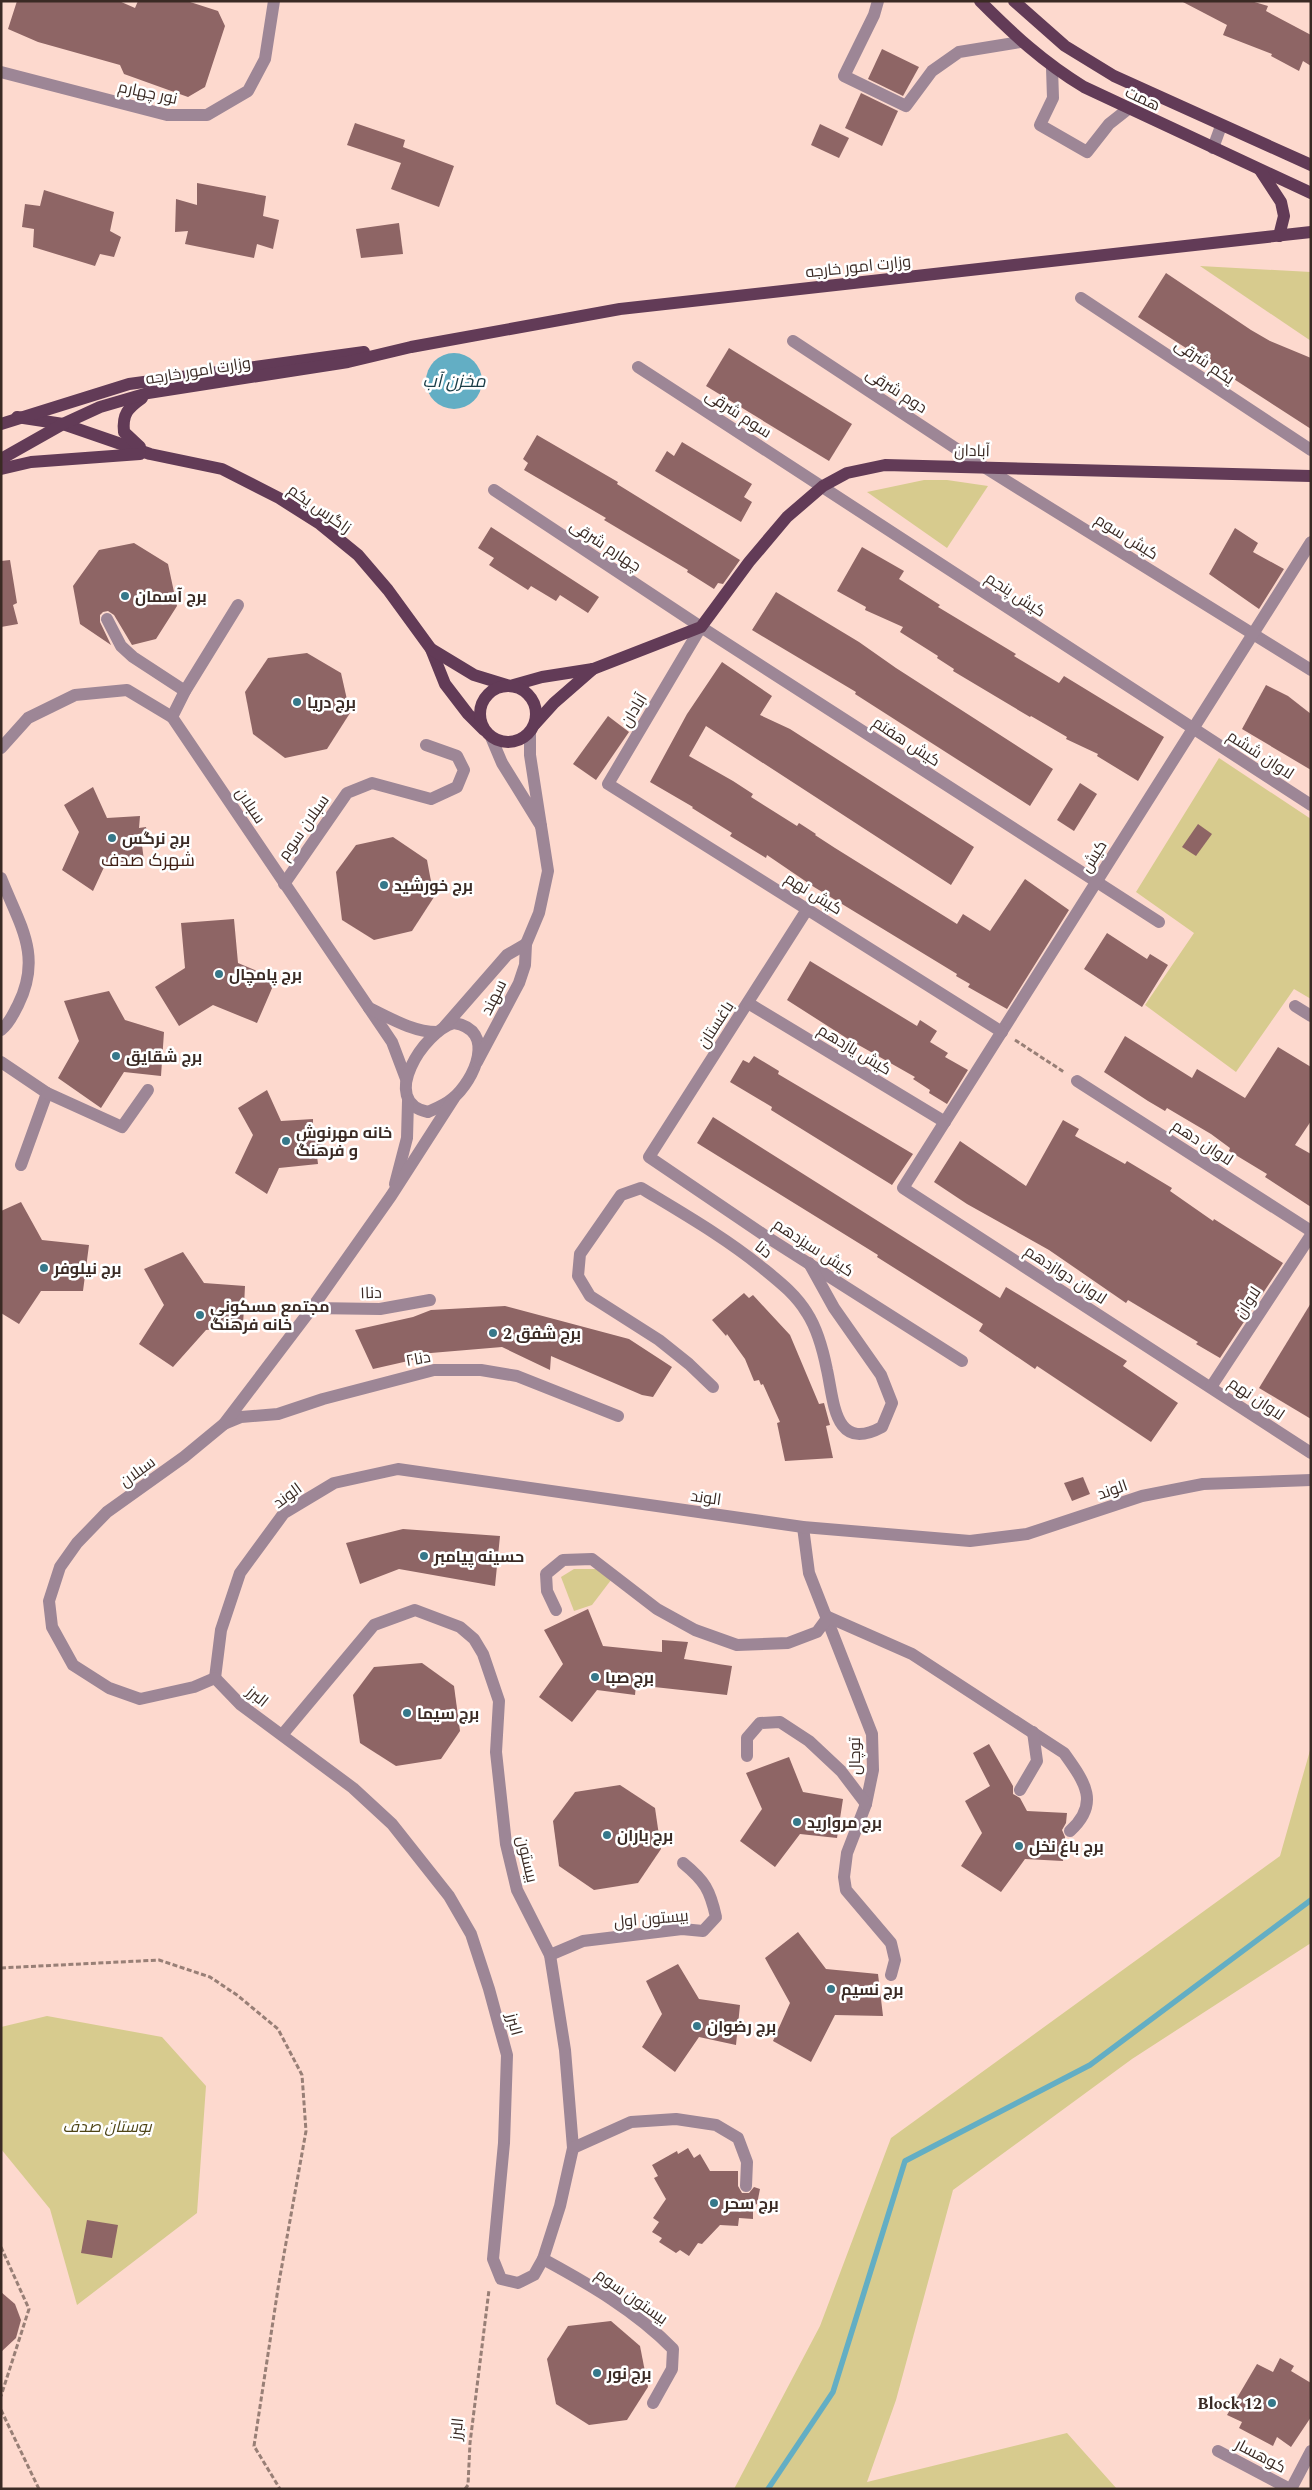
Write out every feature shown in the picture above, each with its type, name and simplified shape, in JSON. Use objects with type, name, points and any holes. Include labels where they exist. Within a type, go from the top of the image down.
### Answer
[{"type":"main road","name":"همت","points":[[980,1],[1020,42],[1052,68],[1128,109],[1311,193]]},
{"type":"main road","name":"همت","points":[[1014,1],[1065,46],[1114,76],[1221,126],[1311,165]]},
{"type":"main road","points":[[1260,170],[1281,202],[1284,216],[1279,236]]},
{"type":"main road","name":"وزارت امور خارجه","points":[[1,459],[63,424],[100,407],[148,394],[348,362],[411,347],[620,309],[1311,232]]},
{"type":"main road","name":"وزارت امور خارجه","points":[[1,424],[17,417],[129,384],[337,355],[411,347]]},
{"type":"main road","points":[[148,394],[126,410],[122,421],[124,432],[132,441],[150,454]]},
{"type":"main road","points":[[17,417],[63,424],[150,454]]},
{"type":"main road","points":[[1,469],[31,462],[150,454]]},
{"type":"main road","name":"زاگرس یکم","points":[[150,454],[222,470],[279,498],[320,524],[364,562],[388,590],[431,648],[445,684],[468,714],[488,734]]},
{"type":"main road","name":"آبادان","points":[[701,627],[749,562],[787,517],[822,486],[847,473],[885,465],[1311,476]]},
{"type":"main road","points":[[593,669],[554,703],[522,740],[501,742],[488,734],[480,720],[480,709],[483,700],[490,692],[499,687],[510,686],[542,677],[593,669],[701,627]]},
{"type":"main road","name":"زاگرس یکم","points":[[431,648],[474,675],[510,686]]},
{"type":"main road","points":[[510,686],[520,688],[529,694],[534,703],[536,714],[532,728]]},
{"type":"street","name":"نور چهارم","points":[[1,72],[167,116],[207,115],[248,91],[265,59],[274,1]]},
{"type":"street","points":[[878,1],[874,15],[844,76],[906,106],[932,71],[959,52],[1020,42]]},
{"type":"street","points":[[1052,68],[1052,98],[1040,125],[1087,152],[1110,124],[1128,109]]},
{"type":"street","points":[[1213,148],[1221,126]]},
{"type":"street","name":"یکم شرقی","points":[[1081,298],[1311,450]]},
{"type":"street","name":"دوم شرقی","points":[[793,341],[984,467]]},
{"type":"street","name":"سوم شرقی","points":[[638,367],[822,486]]},
{"type":"street","name":"کیش سوم","points":[[984,467],[1311,670]]},
{"type":"street","name":"کیش پنجم","points":[[822,486],[1193,729]]},
{"type":"street","name":"چهارم شرقی","points":[[494,490],[701,627]]},
{"type":"street","name":"کیش","points":[[903,1188],[1311,542]]},
{"type":"street","points":[[172,717],[185,691],[238,605]]},
{"type":"street","points":[[107,619],[121,646],[133,657],[185,691]]},
{"type":"street","name":"آبادان","points":[[608,784],[701,627]]},
{"type":"street","name":"کیش هفتم","points":[[701,627],[1159,922]]},
{"type":"street","name":"سبلان","points":[[1,748],[28,718],[75,694],[127,690],[172,717],[392,1042],[406,1079],[405,1085],[408,1101],[407,1138],[392,1196]]},
{"type":"street","name":"سهند","points":[[454,1098],[477,1062],[519,983],[525,965],[526,944],[539,913],[548,871],[530,755],[532,728]]},
{"type":"street","name":"لاوان ششم","points":[[1193,729],[1311,806]]},
{"type":"street","name":"سهند","points":[[488,734],[502,762],[541,826]]},
{"type":"street","name":"سبلان سوم","points":[[284,884],[347,793],[372,783],[431,799],[457,787],[464,770],[457,756],[426,745]]},
{"type":"street","name":"کیش نهم","points":[[608,784],[808,908],[1002,1032]]},
{"type":"street","points":[[1,878],[29,945],[30,966],[23,995],[7,1025],[1,1030]]},
{"type":"street","name":"باغستان","points":[[649,1157],[808,908]]},
{"type":"street","name":"سهند","points":[[406,1079],[417,1058],[441,1029],[507,955],[526,944]]},
{"type":"street","name":"کیش یازدهم","points":[[748,1003],[945,1122]]},
{"type":"street","points":[[1295,1006],[1311,1016]]},
{"type":"street","points":[[367,1007],[400,1023],[427,1032],[454,1024],[466,1025],[475,1033],[479,1043],[477,1062]]},
{"type":"street","points":[[1,1062],[46,1093],[122,1127],[148,1090]]},
{"type":"street","name":"لاوان دهم","points":[[1077,1081],[1311,1231]]},
{"type":"street","points":[[21,1164],[46,1093]]},
{"type":"street","points":[[408,1101],[416,1109],[428,1112],[454,1098]]},
{"type":"street","name":"سبلان","points":[[215,1678],[194,1687],[140,1699],[109,1688],[73,1665],[52,1627],[49,1601],[60,1567],[77,1543],[101,1518],[184,1457],[224,1424],[312,1308],[392,1196],[454,1098]]},
{"type":"street","name":"کیش سیزدهم","points":[[649,1157],[962,1361]]},
{"type":"street","name":"دنا","points":[[713,1387],[689,1364],[659,1340],[590,1296],[578,1276],[580,1254],[621,1195],[641,1188],[729,1241],[791,1291],[807,1313],[819,1337],[828,1372],[832,1404],[840,1421],[852,1433],[868,1435],[882,1427],[892,1403],[881,1375],[834,1308],[810,1263]]},
{"type":"street","name":"لاوان دوازدهم","points":[[903,1188],[1211,1387]]},
{"type":"street","name":"لاوان","points":[[1211,1387],[1311,1235]]},
{"type":"street","name":"دنا۱","points":[[312,1308],[380,1310],[430,1300]]},
{"type":"street","name":"دنا۲","points":[[224,1424],[241,1417],[278,1414],[323,1399],[434,1370],[481,1370],[517,1376],[618,1416]]},
{"type":"street","name":"لاوان نهم","points":[[1211,1387],[1311,1453]]},
{"type":"street","name":"الوند","points":[[215,1678],[221,1630],[240,1573],[284,1513],[334,1482],[398,1469],[803,1527],[970,1541],[1027,1534],[1142,1496],[1202,1484],[1311,1480]]},
{"type":"street","name":"توچال","points":[[803,1527],[809,1573],[828,1617],[872,1734],[873,1770],[866,1804],[847,1853],[844,1877],[846,1890],[891,1943],[895,1960],[891,1975]]},
{"type":"street","points":[[556,1610],[547,1591],[546,1574],[563,1560],[592,1559],[657,1609],[694,1630],[737,1645],[788,1643],[817,1632],[828,1617],[912,1654],[1064,1752],[1080,1776],[1089,1801],[1083,1820],[1070,1831]]},
{"type":"street","name":"بیستون","points":[[282,1735],[374,1625],[415,1610],[460,1626],[474,1639],[483,1654],[499,1701],[496,1752],[506,1844],[517,1890],[550,1955],[565,2050],[573,2148],[560,2206],[543,2260],[534,2275],[518,2283],[501,2279],[493,2259]]},
{"type":"street","name":"البرز","points":[[215,1678],[241,1704],[353,1788],[392,1824],[449,1896],[471,1934],[489,1989],[507,2055],[504,2143],[493,2259]]},
{"type":"street","points":[[747,1756],[747,1738],[760,1723],[780,1722],[809,1740],[842,1771],[866,1804]]},
{"type":"street","points":[[1020,1790],[1038,1761],[1033,1732]]},
{"type":"street","name":"بیستون اول","points":[[550,1955],[583,1941],[682,1929],[703,1931],[716,1917],[710,1892],[698,1875],[683,1863]]},
{"type":"street","points":[[573,2148],[631,2122],[676,2119],[716,2125],[738,2138],[746,2162],[746,2186]]},
{"type":"street","name":"بیستون سوم","points":[[543,2260],[576,2277],[638,2317],[673,2349],[672,2369],[653,2403]]},
{"type":"street","name":"کوهسار","points":[[1218,2451],[1291,2489]]},
{"type":"street","points":[[1291,2489],[1311,2451]]},
{"type":"path","points":[[1002,1032],[1077,1081]]},
{"type":"path","points":[[1,1968],[159,1960],[210,1977],[237,1995],[278,2029],[302,2075],[306,2131],[279,2282],[254,2446],[280,2489]]},
{"type":"path","points":[[1,2247],[29,2309],[1,2396]]},
{"type":"path","name":"البرز","points":[[465,2489],[468,2485],[470,2443],[490,2288]]},
{"type":"path","points":[[1,2410],[40,2489]]},
{"type":"green space","points":[[1200,266],[1311,272],[1311,341]]},
{"type":"green space","points":[[924,480],[947,480],[988,486],[947,548],[867,492]]},
{"type":"green space","points":[[1219,758],[1311,819],[1311,999],[1294,989],[1236,1072],[1145,1005],[1194,933],[1136,892]]},
{"type":"green space","points":[[574,1569],[596,1569],[611,1580],[592,1605],[574,1611],[561,1577]]},
{"type":"green space","points":[[1311,1747],[1311,1943],[1132,2059],[953,2190],[896,2400],[867,2482],[1067,2433],[1117,2489],[734,2489],[820,2326],[891,2138],[1280,1856]]},
{"type":"green space","name":"بوستان صدف","points":[[47,2016],[162,2037],[206,2086],[197,2213],[77,2305],[50,2209],[1,2149],[1,2027]]},
{"type":"water","name":"مخزن آب","points":[[448,353],[460,353],[470,357],[478,365],[482,381],[478,397],[470,405],[460,409],[448,409],[438,405],[430,397],[426,387],[426,375],[430,365],[438,357]]},
{"type":"building","points":[[17,1],[119,1],[135,8],[138,1],[187,1],[218,11],[225,26],[205,87],[188,97],[124,74],[120,65],[38,42],[8,29]]},
{"type":"building","points":[[1181,1],[1251,1],[1268,6],[1266,11],[1311,35],[1311,66],[1303,61],[1299,71],[1271,56],[1272,54],[1223,35],[1227,25]]},
{"type":"building","points":[[882,49],[919,67],[903,96],[868,79]]},
{"type":"building","points":[[861,93],[898,111],[882,146],[845,128]]},
{"type":"building","points":[[355,123],[405,140],[403,147],[454,166],[439,207],[391,189],[401,163],[347,145]]},
{"type":"building","points":[[820,124],[849,138],[839,158],[811,145]]},
{"type":"building","points":[[197,183],[266,196],[263,216],[279,220],[273,249],[257,244],[254,258],[185,244],[188,231],[175,232],[176,199],[197,205]]},
{"type":"building","points":[[44,190],[114,212],[110,231],[121,237],[114,257],[100,254],[95,266],[33,247],[34,229],[22,227],[25,204],[40,206]]},
{"type":"building","points":[[399,223],[403,254],[361,258],[356,229]]},
{"type":"building","points":[[1166,273],[1251,330],[1270,341],[1311,358],[1311,429],[1138,317]]},
{"type":"building","points":[[729,348],[852,424],[829,461],[706,386]]},
{"type":"building","points":[[537,435],[618,482],[617,484],[740,560],[723,584],[718,583],[714,589],[687,572],[688,570],[604,520],[606,518],[524,470],[528,463],[523,459]]},
{"type":"building","points":[[682,442],[752,484],[744,497],[752,502],[741,522],[655,471],[667,451],[674,456]]},
{"type":"building","points":[[491,527],[599,597],[588,613],[560,595],[556,601],[531,586],[528,590],[489,565],[494,558],[478,548]]},
{"type":"building","points":[[1235,528],[1258,543],[1253,552],[1284,569],[1259,609],[1209,574]]},
{"type":"building","name":"برج آسمان","points":[[134,543],[168,564],[177,606],[156,639],[132,645],[114,615],[108,611],[103,612],[100,615],[100,622],[111,645],[80,624],[73,586],[99,550]]},
{"type":"building","points":[[862,547],[904,571],[899,579],[940,605],[938,607],[1016,654],[1014,656],[1059,683],[1064,676],[1164,737],[1138,781],[1097,756],[1098,754],[1066,739],[1067,737],[953,671],[954,669],[937,658],[938,656],[900,632],[903,627],[865,610],[866,607],[837,591]]},
{"type":"building","points":[[10,560],[17,603],[13,605],[18,624],[1,627],[1,561]]},
{"type":"building","points":[[776,592],[859,642],[1053,769],[1030,806],[855,694],[856,692],[752,630]]},
{"type":"building","name":"برج دریا","points":[[307,653],[341,673],[350,713],[327,749],[285,758],[253,734],[245,692],[268,658]]},
{"type":"building","points":[[722,662],[772,696],[760,715],[790,729],[974,847],[951,885],[706,726],[689,756],[733,781],[753,794],[751,797],[797,826],[799,823],[835,848],[957,924],[963,914],[990,931],[1025,879],[1069,910],[1007,1009],[968,987],[970,984],[956,976],[957,974],[814,887],[767,855],[766,858],[730,836],[732,833],[650,782],[687,714]]},
{"type":"building","points":[[1266,685],[1288,696],[1311,714],[1311,770],[1242,729]]},
{"type":"building","points":[[608,716],[629,732],[596,780],[573,764]]},
{"type":"building","points":[[1080,783],[1097,794],[1074,831],[1057,820]]},
{"type":"building","name":"برج نرگس","points":[[93,787],[107,818],[140,816],[139,828],[146,827],[149,845],[142,845],[144,861],[105,865],[93,891],[62,870],[79,832],[64,805]]},
{"type":"building","points":[[1198,824],[1212,834],[1196,856],[1182,847]]},
{"type":"building","name":"برج خورشید","points":[[393,837],[427,860],[434,897],[412,931],[374,940],[342,920],[336,872],[356,845]]},
{"type":"building","name":"برج پامچال","points":[[234,919],[238,963],[276,979],[257,1023],[213,1005],[179,1026],[155,987],[185,968],[181,923]]},
{"type":"building","points":[[1107,933],[1147,959],[1150,954],[1168,965],[1142,1007],[1084,969]]},
{"type":"building","points":[[810,961],[917,1026],[920,1020],[937,1031],[930,1042],[948,1053],[945,1057],[968,1070],[947,1104],[929,1093],[930,1090],[913,1079],[915,1077],[848,1039],[787,1000]]},
{"type":"building","name":"برج شقایق","points":[[109,991],[125,1020],[164,1032],[161,1076],[124,1072],[101,1108],[58,1078],[79,1041],[64,1001]]},
{"type":"building","points":[[1125,1036],[1192,1078],[1197,1069],[1245,1098],[1278,1047],[1311,1067],[1311,1121],[1295,1145],[1311,1154],[1311,1207],[1265,1177],[1267,1174],[1229,1151],[1230,1148],[1211,1134],[1167,1108],[1165,1111],[1104,1072]]},
{"type":"building","points":[[754,1056],[779,1071],[778,1074],[913,1154],[892,1185],[771,1110],[772,1107],[730,1082],[743,1060],[749,1063]]},
{"type":"building","name":"خانه مهرنوش و فرهنگ","points":[[267,1090],[281,1121],[313,1119],[313,1131],[320,1130],[323,1148],[316,1148],[318,1164],[279,1168],[267,1194],[235,1173],[253,1135],[238,1108]]},
{"type":"building","points":[[713,1117],[1000,1298],[1006,1287],[1127,1361],[1123,1366],[1178,1403],[1151,1442],[1037,1366],[1035,1369],[979,1331],[983,1324],[877,1257],[878,1255],[697,1143]]},
{"type":"building","points":[[1063,1120],[1079,1129],[1075,1136],[1125,1164],[1127,1161],[1172,1188],[1170,1191],[1213,1221],[1214,1219],[1283,1263],[1220,1358],[1196,1344],[1198,1342],[1128,1300],[1126,1303],[1049,1250],[967,1204],[934,1182],[960,1141],[1026,1186]]},
{"type":"building","name":"برج نیلوفر","points":[[21,1202],[42,1240],[89,1245],[83,1291],[41,1291],[19,1324],[1,1313],[1,1211]]},
{"type":"building","name":"مجتمع مسکونی خانه فرهنگ","points":[[183,1252],[204,1283],[245,1286],[243,1326],[206,1330],[173,1367],[139,1344],[164,1305],[144,1269]]},
{"type":"building","points":[[744,1293],[749,1298],[753,1295],[790,1335],[819,1404],[824,1403],[830,1425],[826,1426],[833,1458],[785,1461],[777,1423],[780,1422],[763,1384],[761,1385],[759,1380],[754,1381],[745,1359],[727,1334],[726,1336],[712,1320]]},
{"type":"building","points":[[1311,1303],[1311,1419],[1259,1388]]},
{"type":"building","points":[[505,1306],[629,1339],[672,1367],[653,1397],[642,1395],[551,1356],[550,1370],[502,1347],[419,1354],[417,1359],[373,1369],[355,1330],[413,1317],[431,1310]]},
{"type":"building","points":[[1083,1477],[1090,1494],[1072,1501],[1064,1483]]},
{"type":"building","name":"حسینه پیامبر","points":[[403,1529],[500,1536],[495,1586],[399,1569],[360,1584],[346,1543]]},
{"type":"building","name":"برج صبا","points":[[588,1609],[603,1646],[662,1652],[662,1640],[688,1642],[684,1659],[732,1666],[727,1695],[636,1685],[635,1695],[597,1690],[572,1722],[539,1697],[563,1664],[544,1630]]},
{"type":"building","name":"برج سیما","points":[[422,1663],[454,1686],[460,1731],[441,1759],[396,1766],[360,1743],[353,1695],[374,1667]]},
{"type":"building","name":"برج باغ نخل","points":[[989,1744],[1013,1786],[1013,1794],[1020,1798],[1027,1811],[1067,1813],[1066,1823],[1062,1830],[1065,1837],[1063,1861],[1025,1859],[1001,1892],[961,1866],[982,1833],[965,1801],[990,1786],[973,1753]]},
{"type":"building","name":"برج مروارید","points":[[789,1757],[803,1792],[843,1799],[837,1838],[800,1834],[775,1867],[740,1841],[762,1809],[746,1773]]},
{"type":"building","name":"برج باران","points":[[620,1785],[655,1808],[661,1849],[638,1883],[594,1890],[559,1866],[553,1821],[575,1792]]},
{"type":"building","name":"برج نسیم","points":[[798,1932],[826,1969],[878,1974],[883,2016],[835,2015],[811,2062],[773,2041],[790,2003],[765,1958]]},
{"type":"building","name":"برج رضوان","points":[[678,1964],[699,1999],[740,2005],[736,2045],[699,2037],[675,2072],[642,2047],[662,2014],[646,1981]]},
{"type":"building","name":"برج سحر","points":[[688,2148],[694,2158],[700,2154],[710,2171],[738,2171],[738,2186],[742,2193],[749,2193],[754,2187],[760,2189],[757,2204],[753,2206],[753,2219],[739,2218],[738,2226],[720,2225],[702,2244],[698,2243],[689,2256],[680,2250],[676,2253],[659,2242],[662,2238],[652,2232],[659,2222],[653,2218],[666,2199],[654,2178],[658,2176],[652,2165],[677,2151],[678,2154]]},
{"type":"building","points":[[87,2220],[118,2225],[112,2258],[81,2253]]},
{"type":"building","points":[[1,2292],[15,2304],[21,2320],[16,2338],[1,2352]]},
{"type":"building","name":"برج نور","points":[[611,2321],[640,2346],[648,2387],[627,2420],[589,2425],[556,2404],[547,2359],[568,2326]]},
{"type":"building","name":"Block 12","points":[[1280,2358],[1294,2366],[1291,2371],[1311,2383],[1311,2417],[1291,2447],[1277,2437],[1273,2446],[1239,2428],[1242,2422],[1227,2415],[1257,2364],[1273,2372]]},
{"type":"waterway","points":[[768,2489],[833,2392],[905,2161],[1090,2065],[1311,1900]]},
{"type":"place","name":"برج آسمان","points":[[125,596]]},
{"type":"place","name":"برج دریا","points":[[297,702]]},
{"type":"place","name":"برج نرگس","points":[[112,838]]},
{"type":"place","name":"برج خورشید","points":[[384,885]]},
{"type":"place","name":"برج پامچال","points":[[219,974]]},
{"type":"place","name":"برج شقایق","points":[[116,1056]]},
{"type":"place","name":"خانه مهرنوش و فرهنگ","points":[[286,1141]]},
{"type":"place","name":"برج نیلوفر","points":[[44,1268]]},
{"type":"place","name":"مجتمع مسکونی خانه فرهنگ","points":[[200,1315]]},
{"type":"place","name":"برج شفق 2","points":[[493,1333]]},
{"type":"place","name":"حسینه پیامبر","points":[[424,1556]]},
{"type":"place","name":"برج صبا","points":[[595,1677]]},
{"type":"place","name":"برج سیما","points":[[407,1713]]},
{"type":"place","name":"برج مروارید","points":[[797,1822]]},
{"type":"place","name":"برج باران","points":[[607,1835]]},
{"type":"place","name":"برج باغ نخل","points":[[1019,1846]]},
{"type":"place","name":"برج نسیم","points":[[831,1989]]},
{"type":"place","name":"برج رضوان","points":[[697,2026]]},
{"type":"place","name":"برج سحر","points":[[714,2203]]},
{"type":"place","name":"برج نور","points":[[597,2373]]},
{"type":"place","name":"Block 12","points":[[1272,2403]]},
{"type":"district","name":"شهرک صدف","points":[[148,860]]}]
